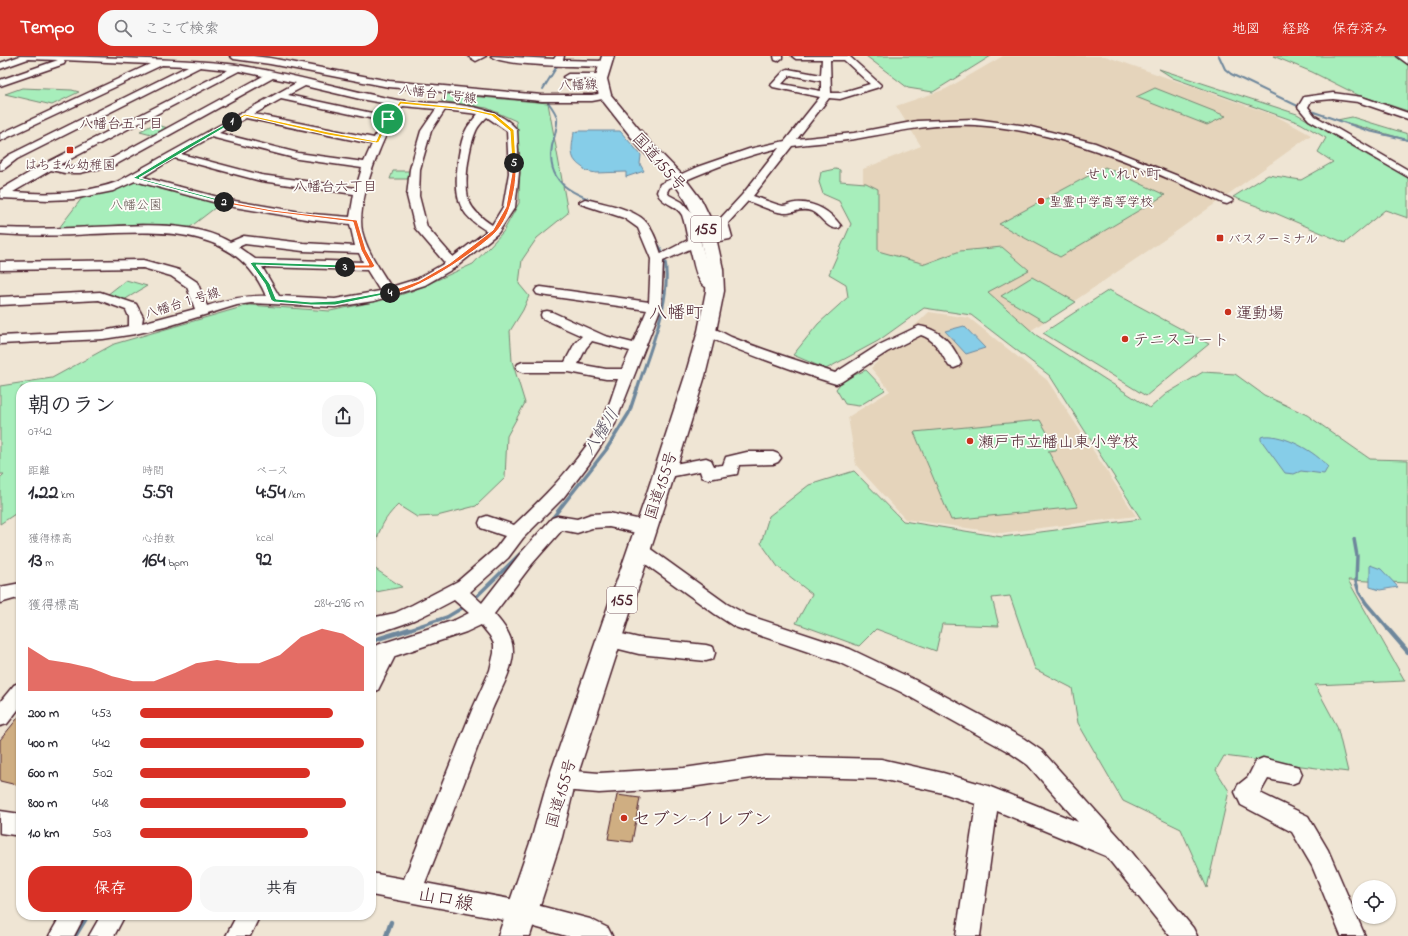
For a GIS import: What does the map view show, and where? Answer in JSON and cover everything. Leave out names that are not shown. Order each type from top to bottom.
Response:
[{"type":"highway","points":[[605,96],[602,88],[602,77],[606,60]]},
{"type":"highway","name":"国道155号","points":[[518,924],[547,837],[562,780],[695,376],[707,331],[715,285],[715,269],[701,240],[705,224],[694,201],[679,180],[644,144],[605,96]]},
{"type":"street","name":"八幡台１号線","points":[[0,340],[103,336],[134,330],[243,300],[335,303],[388,293],[421,282],[452,264],[494,231],[509,207],[514,173],[512,130],[493,115],[485,113],[360,96],[238,68],[109,58],[24,56]]},
{"type":"street","points":[[0,66],[28,56]]},
{"type":"street","name":"八幡線","points":[[234,56],[381,80],[542,98],[589,98],[605,96]]},
{"type":"street","name":"八幡線","points":[[263,56],[381,80]]},
{"type":"street","points":[[472,56],[476,58],[482,56]]},
{"type":"street","points":[[495,56],[519,62],[558,59],[606,60]]},
{"type":"street","points":[[796,56],[846,58],[876,85],[840,96],[826,95],[776,85],[788,72],[827,80]]},
{"type":"street","points":[[662,257],[701,240],[726,238],[722,223],[746,196],[826,95],[826,56]]},
{"type":"street","points":[[1402,56],[1408,61]]},
{"type":"street","points":[[0,83],[69,58]]},
{"type":"street","points":[[0,138],[163,62]]},
{"type":"street","points":[[0,167],[13,157],[201,64]]},
{"type":"street","points":[[1,195],[22,181],[74,152],[238,68]]},
{"type":"street","points":[[48,166],[66,171],[88,169],[111,163],[272,75]]},
{"type":"street","points":[[568,77],[602,77]]},
{"type":"street","points":[[360,96],[381,80]]},
{"type":"street","points":[[1,195],[57,198],[105,190],[135,178],[210,134],[303,83]]},
{"type":"street","points":[[279,96],[388,119]]},
{"type":"street","points":[[1408,116],[1376,104],[1344,96],[1317,96],[1307,99],[1303,107],[1312,118],[1408,174]]},
{"type":"street","points":[[388,293],[363,250],[355,221],[361,192],[377,142],[388,119],[400,102]]},
{"type":"street","points":[[442,107],[426,131],[415,169],[413,196],[421,228],[452,264]]},
{"type":"street","points":[[485,113],[473,125],[467,137],[460,192],[466,205],[474,216],[494,231]]},
{"type":"street","points":[[245,115],[322,132],[377,142]]},
{"type":"street","points":[[701,240],[687,214],[678,204],[664,197],[662,192],[664,186],[701,169],[753,151],[788,143],[854,136],[917,124],[975,122],[1027,129],[1091,145],[1227,201]]},
{"type":"street","points":[[210,134],[298,156],[369,166]]},
{"type":"street","points":[[173,155],[261,178],[361,192]]},
{"type":"street","points":[[0,174],[22,181]]},
{"type":"street","points":[[135,178],[228,203],[299,215],[355,221]]},
{"type":"street","points":[[746,196],[785,210],[796,206],[810,207],[829,220]]},
{"type":"street","points":[[376,625],[397,620],[418,611],[469,602],[526,559],[557,494],[584,460],[610,420],[637,348],[655,307],[662,257],[639,222],[621,214],[585,202]]},
{"type":"street","points":[[0,231],[164,230],[201,236],[230,246],[253,263],[267,284],[274,300]]},
{"type":"street","points":[[230,246],[244,240],[303,247],[363,250]]},
{"type":"street","points":[[253,263],[372,266]]},
{"type":"street","points":[[0,266],[144,264],[175,273],[193,285],[202,311]]},
{"type":"street","points":[[541,291],[655,307]]},
{"type":"street","points":[[0,301],[100,296],[131,307],[136,317],[134,330]]},
{"type":"street","points":[[547,315],[590,336],[637,348]]},
{"type":"street","points":[[707,331],[726,340],[836,379],[882,349],[919,330],[924,330],[932,334],[951,354],[954,363]]},
{"type":"street","points":[[569,367],[580,346],[590,336]]},
{"type":"street","points":[[524,367],[569,367],[606,374],[627,374]]},
{"type":"street","points":[[664,472],[706,464],[708,473],[731,470],[731,461],[747,458],[773,458]]},
{"type":"street","points":[[410,891],[441,818],[487,698],[502,665],[504,643],[500,635],[469,602],[464,586],[502,553],[517,533],[543,524],[558,523],[577,526],[591,521],[609,520],[642,539],[721,609],[742,621],[843,655],[908,686],[1016,744],[1035,758],[1113,847],[1185,936]]},
{"type":"street","points":[[486,523],[517,533]]},
{"type":"street","points":[[0,595],[16,591]]},
{"type":"street","points":[[376,654],[460,626],[469,602]]},
{"type":"street","points":[[609,639],[639,646],[706,653]]},
{"type":"street","points":[[376,675],[389,650]]},
{"type":"street","points":[[0,717],[16,697]]},
{"type":"street","points":[[562,780],[599,783],[684,778],[766,766],[881,769],[943,783],[988,796],[1113,847]]},
{"type":"street","points":[[1292,774],[1263,768],[1255,784],[1245,792],[1248,798],[1300,824],[1320,858],[1353,936]]},
{"type":"street","points":[[968,936],[988,796]]},
{"type":"street","points":[[0,822],[16,824]]},
{"type":"street","name":"山口線","points":[[376,885],[410,891],[518,924],[590,931],[600,936]]},
{"type":"street","points":[[61,936],[71,920]]},
{"type":"street","points":[[101,936],[111,920]]},
{"type":"street","points":[[238,936],[246,920]]},
{"type":"shaded area","name":"聖霊中学高等学校","points":[[1003,56],[1105,56],[1276,116],[1311,135],[1174,233],[1023,336],[984,309],[863,289],[863,169],[921,146],[896,106],[946,89]]},
{"type":"shaded area","name":"瀬戸市立幡山東小学校","points":[[929,312],[969,318],[1047,380],[1136,516],[1001,533],[905,519],[856,465],[848,417],[890,391],[871,368]]},
{"type":"green space","points":[[866,56],[991,56],[933,92],[908,88]]},
{"type":"green space","points":[[1273,56],[1408,56],[1408,111],[1358,95],[1312,72]]},
{"type":"green space","points":[[1159,69],[1297,114],[1374,159],[1408,171],[1408,218],[1385,210],[1345,243],[1233,197],[1268,175],[1301,180],[1333,162],[1318,152],[1326,138],[1300,123],[1173,78]]},
{"type":"green space","points":[[22,88],[72,90],[79,92],[52,105],[5,94]]},
{"type":"green space","points":[[1155,88],[1226,116],[1207,125],[1136,97]]},
{"type":"green space","points":[[447,94],[548,103],[568,213],[537,238],[522,260],[519,284],[529,296],[523,310],[510,331],[512,361],[525,403],[507,436],[505,478],[476,506],[437,516],[417,517],[398,505],[382,525],[376,544],[376,382],[26,382],[52,378],[114,344],[249,305],[330,311],[388,299],[412,291],[473,264],[503,232],[519,203],[520,160],[516,121],[487,108],[441,101]]},
{"type":"green space","points":[[1352,117],[1408,134],[1408,140],[1337,120]]},
{"type":"green space","points":[[154,124],[168,128],[155,135],[140,131]]},
{"type":"green space","points":[[1105,167],[1165,195],[1060,257],[999,224]]},
{"type":"green space","points":[[835,169],[840,170],[840,181],[866,183],[878,189],[878,251],[925,264],[960,251],[1002,247],[1029,270],[988,292],[1036,335],[1150,408],[1166,394],[1203,372],[1235,374],[1264,395],[1307,415],[1370,459],[1408,460],[1408,583],[1348,580],[1405,681],[1315,685],[1337,726],[1348,772],[1224,756],[1216,770],[1229,791],[1207,888],[1181,829],[1123,801],[1078,723],[1072,688],[1035,669],[1010,596],[992,598],[999,626],[942,624],[936,651],[876,629],[859,646],[796,623],[812,594],[778,567],[761,543],[769,516],[809,485],[854,471],[903,521],[1002,537],[1141,519],[1050,376],[971,315],[924,308],[878,341],[826,369],[793,355],[818,324],[848,297],[846,284],[829,274],[851,224],[839,201],[823,194],[819,182],[821,172]]},
{"type":"green space","points":[[393,171],[410,171],[408,179],[390,179]]},
{"type":"green space","name":"八幡公園","points":[[136,182],[220,204],[189,228],[142,224],[59,228],[82,198]]},
{"type":"green space","points":[[1032,277],[1076,302],[1045,322],[1001,296]]},
{"type":"green space","points":[[126,280],[147,286],[124,300],[107,295]]},
{"type":"green space","name":"テニスコート","points":[[1109,290],[1209,344],[1146,396],[1043,333]]},
{"type":"green space","points":[[866,370],[885,390],[859,406],[845,404],[836,389],[843,380]]},
{"type":"green space","points":[[16,384],[16,513],[0,524],[0,478],[4,474],[0,474],[0,386]]},
{"type":"green space","points":[[1040,420],[1057,450],[1048,451],[1078,507],[951,520],[914,432]]},
{"type":"green space","points":[[376,569],[402,587],[376,592]]},
{"type":"water","points":[[620,131],[641,155],[640,164],[644,171],[626,177],[626,172],[596,173],[586,171],[577,163],[573,156],[572,148],[574,132]]},
{"type":"water","points":[[964,326],[985,348],[966,354],[945,331]]},
{"type":"water","points":[[1261,437],[1281,438],[1299,445],[1323,461],[1328,467],[1324,474],[1301,471],[1294,474],[1285,473],[1261,440]]},
{"type":"water","points":[[1370,565],[1381,569],[1398,587],[1380,590],[1370,587]]},
{"type":"building","points":[[16,720],[16,785],[0,781],[0,740]]},
{"type":"building","name":"セブン-イレブン","points":[[617,795],[640,798],[632,842],[608,839]]},
{"type":"waterway","points":[[1219,56],[1225,69],[1231,74],[1302,108]]},
{"type":"waterway","name":"八幡川","points":[[543,89],[559,63]]},
{"type":"waterway","name":"八幡川","points":[[548,102],[557,118],[551,158],[553,169],[562,184],[570,190],[598,202]]},
{"type":"waterway","points":[[1308,110],[1369,131],[1408,140]]},
{"type":"waterway","name":"八幡川","points":[[598,202],[604,204]]},
{"type":"waterway","name":"八幡川","points":[[637,390],[659,324],[666,289],[664,256],[655,240]]},
{"type":"waterway","name":"八幡川","points":[[550,521],[606,450],[629,413],[637,389]]},
{"type":"waterway","points":[[1354,539],[1357,556],[1356,582],[1359,592],[1366,603],[1389,630]]},
{"type":"waterway","name":"八幡川","points":[[473,600],[527,547]]},
{"type":"waterway","name":"八幡川","points":[[407,630],[447,617],[467,605]]},
{"type":"waterway","name":"八幡川","points":[[376,639],[410,629]]},
{"type":"waterway","points":[[1388,629],[1408,652]]},
{"type":"waterway","name":"八幡川","points":[[75,936],[85,920]]},
{"type":"waterway","points":[[386,936],[391,922]]},
{"type":"place","name":"はちまん幼稚園","points":[[70,150]]},
{"type":"place","name":"聖霊中学高等学校","points":[[1041,201]]},
{"type":"place","name":"バスターミナル","points":[[1220,238]]},
{"type":"place","name":"運動場","points":[[1228,312]]},
{"type":"place","name":"テニスコート","points":[[1125,339]]},
{"type":"place","name":"瀬戸市立幡山東小学校","points":[[970,441]]},
{"type":"place","name":"セブン-イレブン","points":[[624,818]]},
{"type":"district","name":"八幡台五丁目","points":[[121,123]]},
{"type":"district","name":"せいれい町","points":[[1123,174]]},
{"type":"district","name":"八幡台六丁目","points":[[335,186]]},
{"type":"district","name":"八幡町","points":[[676,312]]},
{"type":"route","points":[[400,102],[467,109],[493,115],[512,130],[514,173],[509,207],[494,231],[452,264],[421,282],[374,297],[335,303],[274,300],[267,284],[253,263],[361,267],[372,266],[363,250],[355,221],[312,217],[228,203],[182,192],[135,178],[187,146],[245,115],[377,142],[388,119],[400,102]]}]
